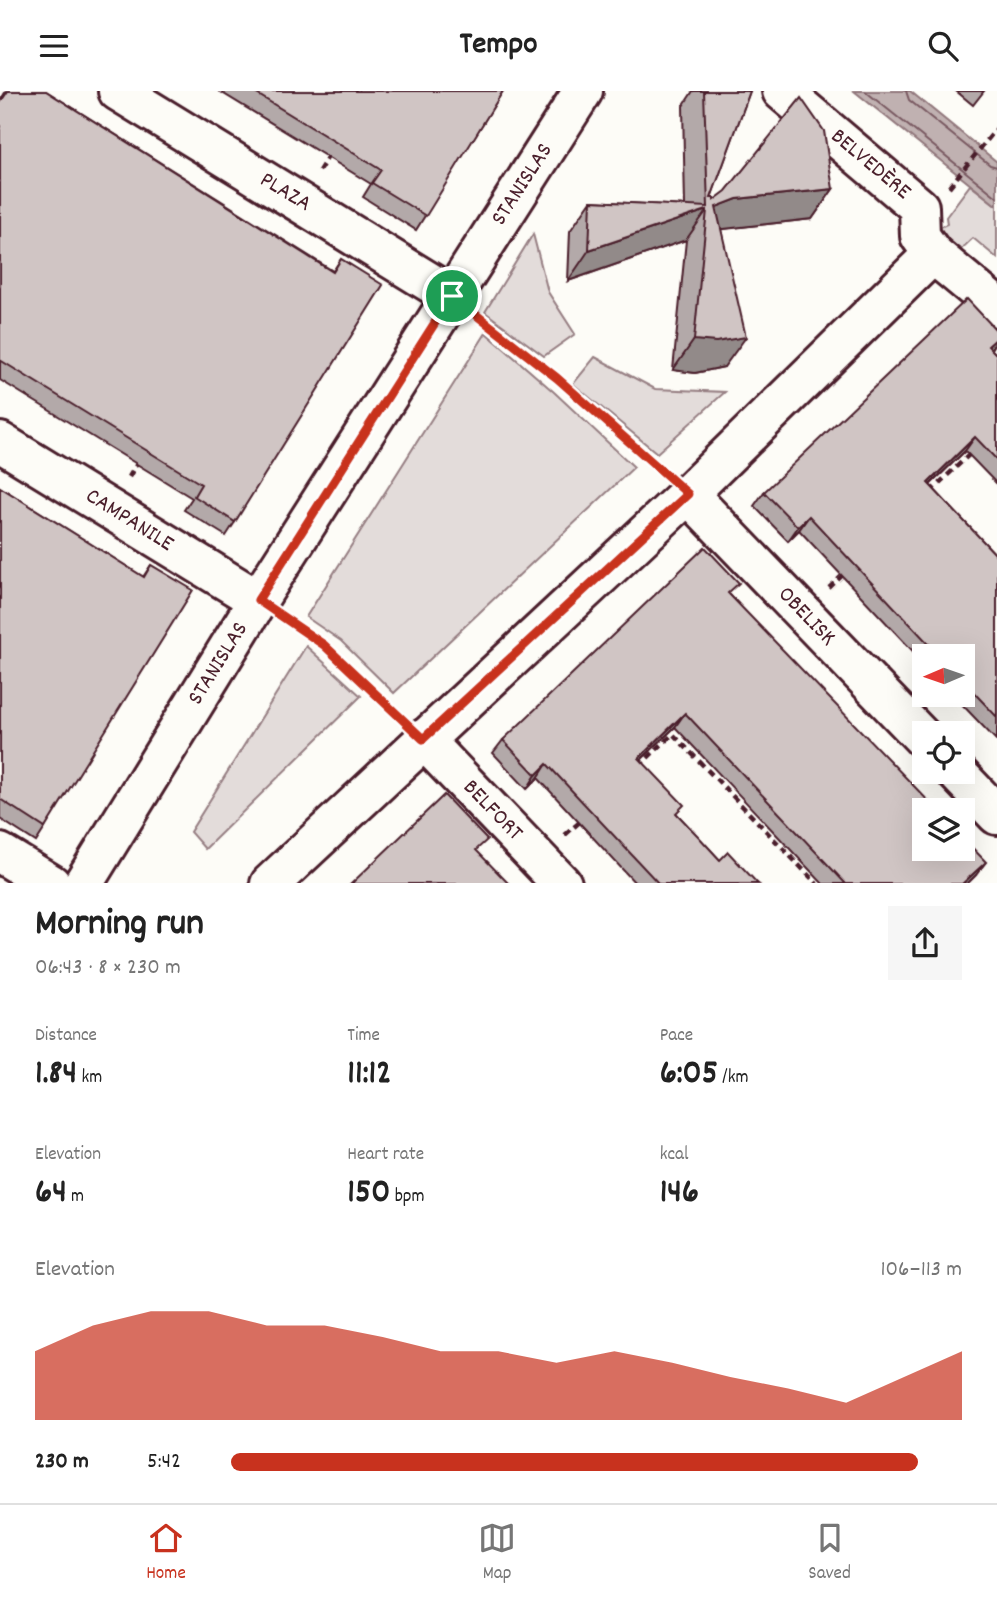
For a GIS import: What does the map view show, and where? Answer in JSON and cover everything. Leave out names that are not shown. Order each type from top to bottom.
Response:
[{"type":"street","name":"PLAZA","points":[[118,91],[452,296]]},
{"type":"street","name":"STANISLAS","points":[[84,883],[258,600],[583,91]]},
{"type":"street","name":"BELVEDÈRE","points":[[782,91],[919,207],[920,236],[933,254],[997,307]]},
{"type":"street","points":[[271,883],[688,494],[933,254]]},
{"type":"street","name":"CAMPANILE","points":[[0,442],[258,600]]},
{"type":"street","name":"OBELISK","points":[[688,494],[912,727]]},
{"type":"street","name":"BELFORT","points":[[423,739],[550,872]]},
{"type":"street","points":[[967,784],[997,815]]},
{"type":"street","points":[[0,853],[49,883]]},
{"type":"path","points":[[948,188],[997,128]]},
{"type":"path","points":[[300,202],[334,147]]},
{"type":"path","points":[[452,296],[557,378],[688,494]]},
{"type":"path","points":[[924,498],[979,445]]},
{"type":"path","points":[[258,600],[324,645],[423,739]]},
{"type":"path","points":[[635,770],[673,734],[816,883]]},
{"type":"path","points":[[550,872],[587,815]]},
{"type":"shaded area","points":[[970,185],[997,206],[997,258],[973,238],[954,256],[936,229],[947,224],[946,217]]},
{"type":"shaded area","points":[[533,234],[548,292],[575,334],[544,356],[485,312]]},
{"type":"shaded area","points":[[486,333],[634,467],[394,693],[341,641],[306,617]]},
{"type":"shaded area","points":[[595,357],[655,389],[725,392],[657,453],[573,384]]},
{"type":"shaded area","points":[[306,646],[361,696],[205,849],[190,832]]},
{"type":"water","points":[[854,91],[910,91],[997,162],[997,206]]},
{"type":"building","points":[[8,91],[46,91],[333,272],[341,259],[383,285],[235,522],[194,496],[201,484],[0,360],[0,103]]},
{"type":"building","points":[[252,91],[503,91],[426,216],[372,183],[381,170]]},
{"type":"building","points":[[704,91],[750,91],[711,198],[714,200],[726,191],[801,98],[824,131],[833,189],[737,199],[716,207],[746,337],[716,342],[694,340],[707,210],[589,250],[591,201],[708,207]]},
{"type":"building","points":[[967,299],[997,331],[997,338],[988,346],[997,355],[997,460],[975,437],[928,483],[997,556],[997,717],[975,694],[975,644],[929,644],[809,516],[798,527],[764,492]]},
{"type":"building","points":[[0,487],[144,577],[151,565],[193,590],[45,828],[0,799]]},
{"type":"building","points":[[705,547],[739,583],[728,593],[925,798],[912,798],[912,861],[975,861],[975,851],[986,862],[963,883],[845,883],[685,713],[639,758],[684,805],[676,813],[720,860],[728,852],[757,883],[658,883],[547,764],[536,775],[503,740]]},
{"type":"building","points":[[444,795],[487,840],[476,850],[508,883],[352,883]]},
{"type":"route","points":[[452,296],[557,378],[688,494],[423,739],[324,645],[258,600],[452,296]]}]
